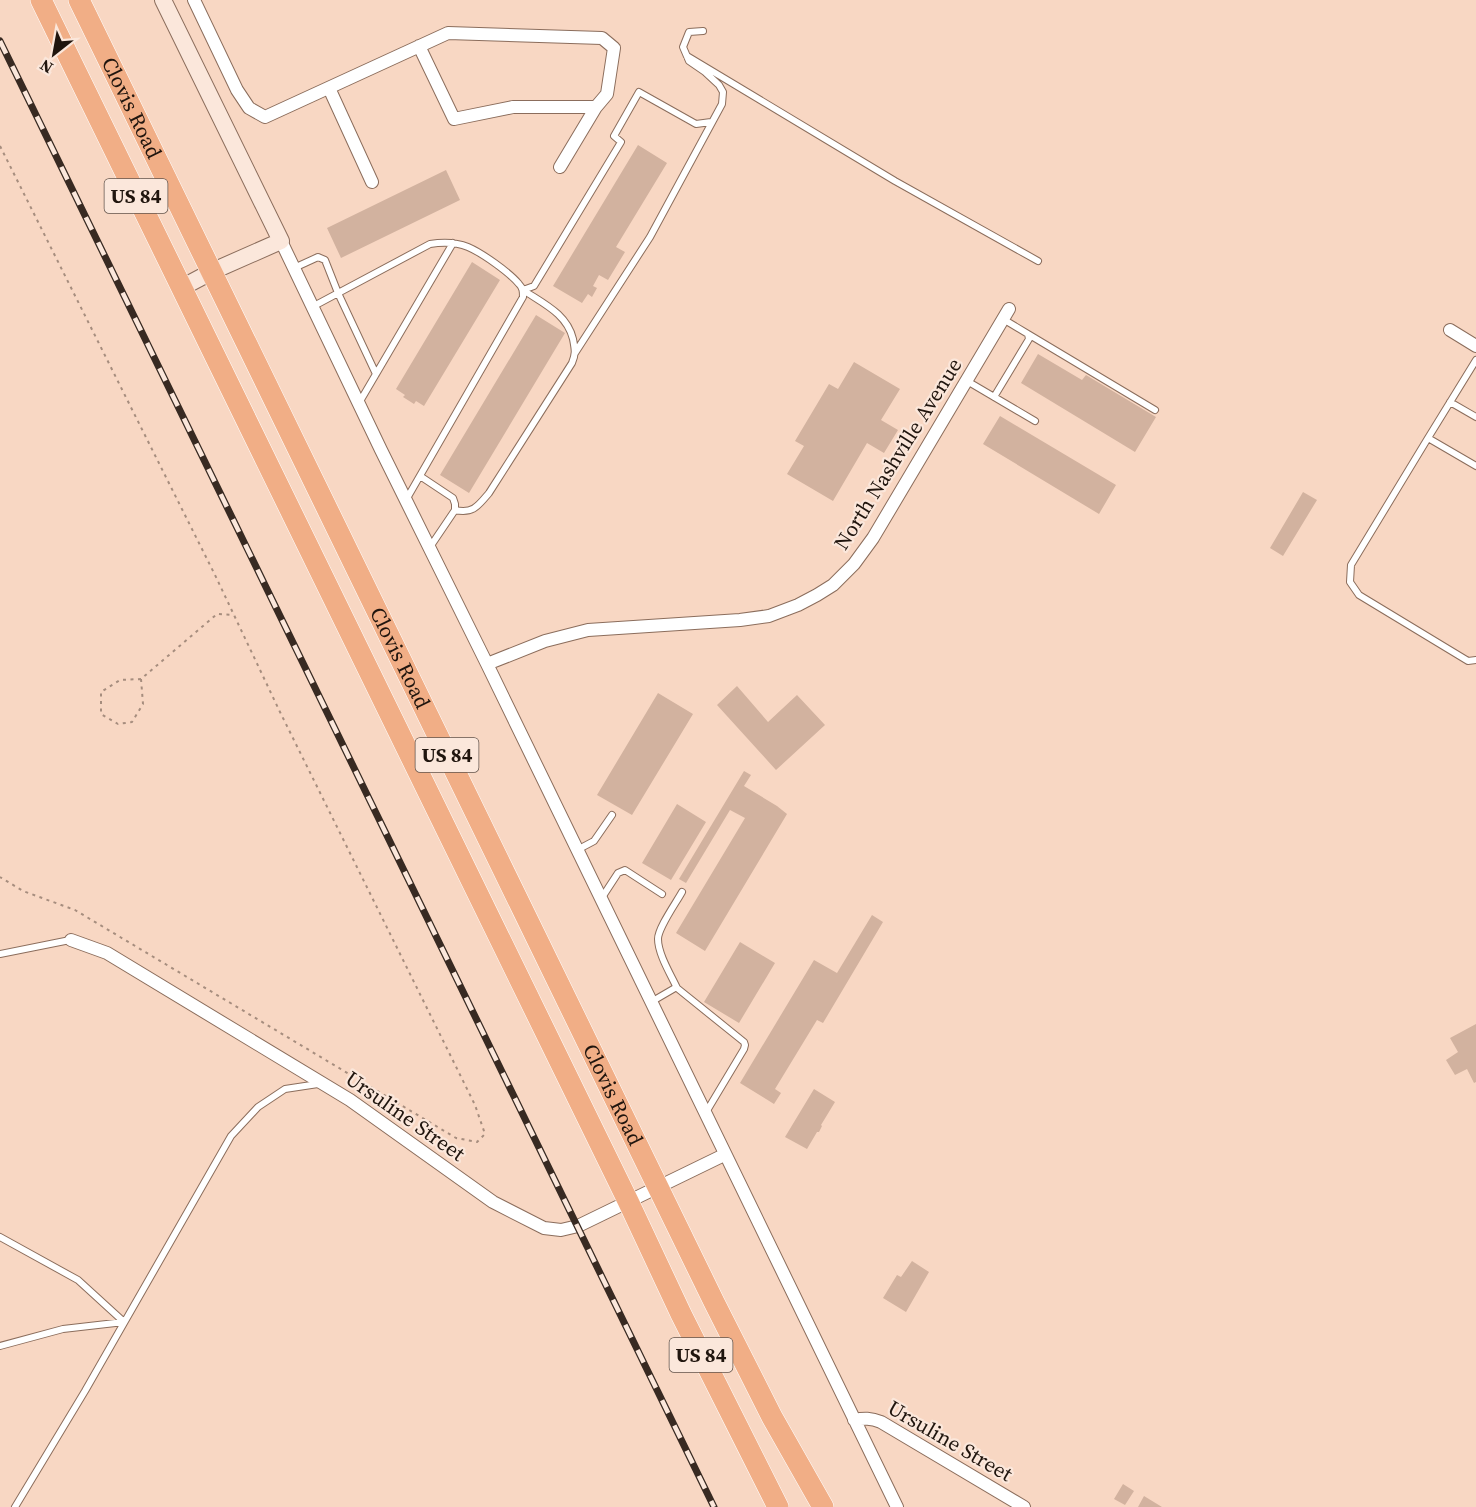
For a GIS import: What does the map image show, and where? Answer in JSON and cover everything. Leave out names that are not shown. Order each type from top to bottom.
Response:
[{"type":"highway","name":"Clovis Road","points":[[40,0],[686,1325],[778,1507]]},
{"type":"highway","name":"Clovis Road","points":[[79,0],[714,1302],[766,1406],[823,1507]]},
{"type":"street","points":[[163,0],[897,1507]]},
{"type":"street","points":[[194,0],[237,90],[249,108],[265,117],[448,33],[602,38],[614,48],[607,94],[596,107],[560,167]]},
{"type":"street","points":[[418,46],[454,119],[513,106],[596,107]]},
{"type":"street","points":[[328,88],[372,182]]},
{"type":"street","points":[[181,288],[281,241]]},
{"type":"street","name":"North Nashville Avenue","points":[[487,664],[545,641],[588,630],[769,616],[817,596],[833,585],[854,564],[873,538],[1006,314]]},
{"type":"street","points":[[1450,330],[1476,346]]},
{"type":"street","name":"Ursuline Street","points":[[71,940],[106,953],[350,1100],[492,1202],[544,1228],[561,1230],[578,1226],[724,1155]]},
{"type":"street","name":"Ursuline Street","points":[[854,1420],[865,1418],[881,1422],[1024,1507]]},
{"type":"lane","points":[[455,510],[464,512],[471,510],[489,493],[650,237],[722,104],[723,92],[719,85],[689,61],[683,47],[689,32],[703,31]]},
{"type":"lane","points":[[687,56],[895,181],[1038,261]]},
{"type":"lane","points":[[523,290],[534,286],[618,147],[621,141],[614,136],[639,92],[696,124],[711,122]]},
{"type":"lane","points":[[358,404],[453,243]]},
{"type":"lane","points":[[312,307],[430,244],[453,243],[469,247],[499,266],[520,284],[523,290],[523,297],[406,500]]},
{"type":"lane","points":[[294,268],[318,257],[325,260],[376,374]]},
{"type":"lane","points":[[523,290],[565,320],[570,330],[575,353]]},
{"type":"lane","points":[[1006,314],[1028,334],[1155,410]]},
{"type":"lane","points":[[994,397],[1029,339],[1028,334]]},
{"type":"lane","points":[[1476,360],[1351,565],[1350,582],[1359,595],[1468,662],[1476,660]]},
{"type":"lane","points":[[967,381],[1035,421]]},
{"type":"lane","points":[[1450,402],[1476,417]]},
{"type":"lane","points":[[1428,438],[1476,466]]},
{"type":"lane","points":[[420,476],[453,498],[455,510],[429,548]]},
{"type":"lane","points":[[577,850],[594,841],[612,815]]},
{"type":"lane","points":[[601,900],[618,873],[625,870],[662,894]]},
{"type":"lane","points":[[682,892],[659,931],[657,940],[663,959],[677,988],[745,1045],[705,1114]]},
{"type":"lane","points":[[0,954],[71,940]]},
{"type":"lane","points":[[651,1002],[677,988]]},
{"type":"lane","points":[[15,1507],[86,1391],[231,1136],[258,1107],[285,1089],[322,1083]]},
{"type":"lane","points":[[0,1237],[78,1280],[124,1322]]},
{"type":"lane","points":[[0,1346],[63,1329],[124,1322]]},
{"type":"path","points":[[0,146],[475,1105],[485,1134],[477,1142],[456,1138],[75,910],[23,891],[0,877]]},
{"type":"path","points":[[141,679],[143,704],[132,722],[118,724],[100,714],[101,692],[120,680],[141,679],[217,614],[234,615]]},
{"type":"building","points":[[638,145],[667,163],[616,247],[625,252],[608,280],[599,275],[593,286],[597,288],[592,297],[588,294],[582,303],[553,286]]},
{"type":"building","points":[[446,170],[460,200],[341,258],[327,228]]},
{"type":"building","points":[[472,262],[500,280],[424,406],[416,401],[414,404],[396,389]]},
{"type":"building","points":[[536,315],[565,333],[469,493],[440,475]]},
{"type":"building","points":[[1038,354],[1082,380],[1086,375],[1156,417],[1135,452],[1021,383]]},
{"type":"building","points":[[854,362],[900,389],[881,420],[898,430],[884,453],[867,443],[833,501],[787,474],[804,446],[795,441],[829,384],[838,389]]},
{"type":"building","points":[[1000,416],[1116,485],[1099,514],[983,444]]},
{"type":"building","points":[[1303,492],[1317,500],[1283,556],[1270,548]]},
{"type":"building","points":[[737,686],[768,722],[797,695],[825,725],[776,770],[717,705]]},
{"type":"building","points":[[658,693],[693,714],[632,815],[597,795]]},
{"type":"building","points":[[744,771],[751,775],[744,786],[787,814],[705,951],[676,933],[745,818],[730,810],[686,883],[679,879]]},
{"type":"building","points":[[677,804],[706,822],[671,880],[642,863]]},
{"type":"building","points":[[872,915],[883,922],[823,1023],[817,1020],[775,1089],[781,1093],[774,1104],[740,1083],[814,960],[837,973]]},
{"type":"building","points":[[740,942],[775,963],[739,1023],[704,1002]]},
{"type":"building","points":[[1476,1024],[1476,1082],[1474,1083],[1467,1069],[1455,1075],[1446,1060],[1458,1052],[1450,1038]]},
{"type":"building","points":[[814,1089],[835,1102],[807,1149],[785,1137]]},
{"type":"building","points":[[912,1261],[929,1272],[906,1312],[883,1298],[897,1275],[901,1277]]},
{"type":"building","points":[[1123,1484],[1134,1491],[1125,1505],[1114,1499]]},
{"type":"building","points":[[1144,1496],[1162,1507],[1138,1507]]},
{"type":"railway","points":[[0,41],[714,1507]]}]
